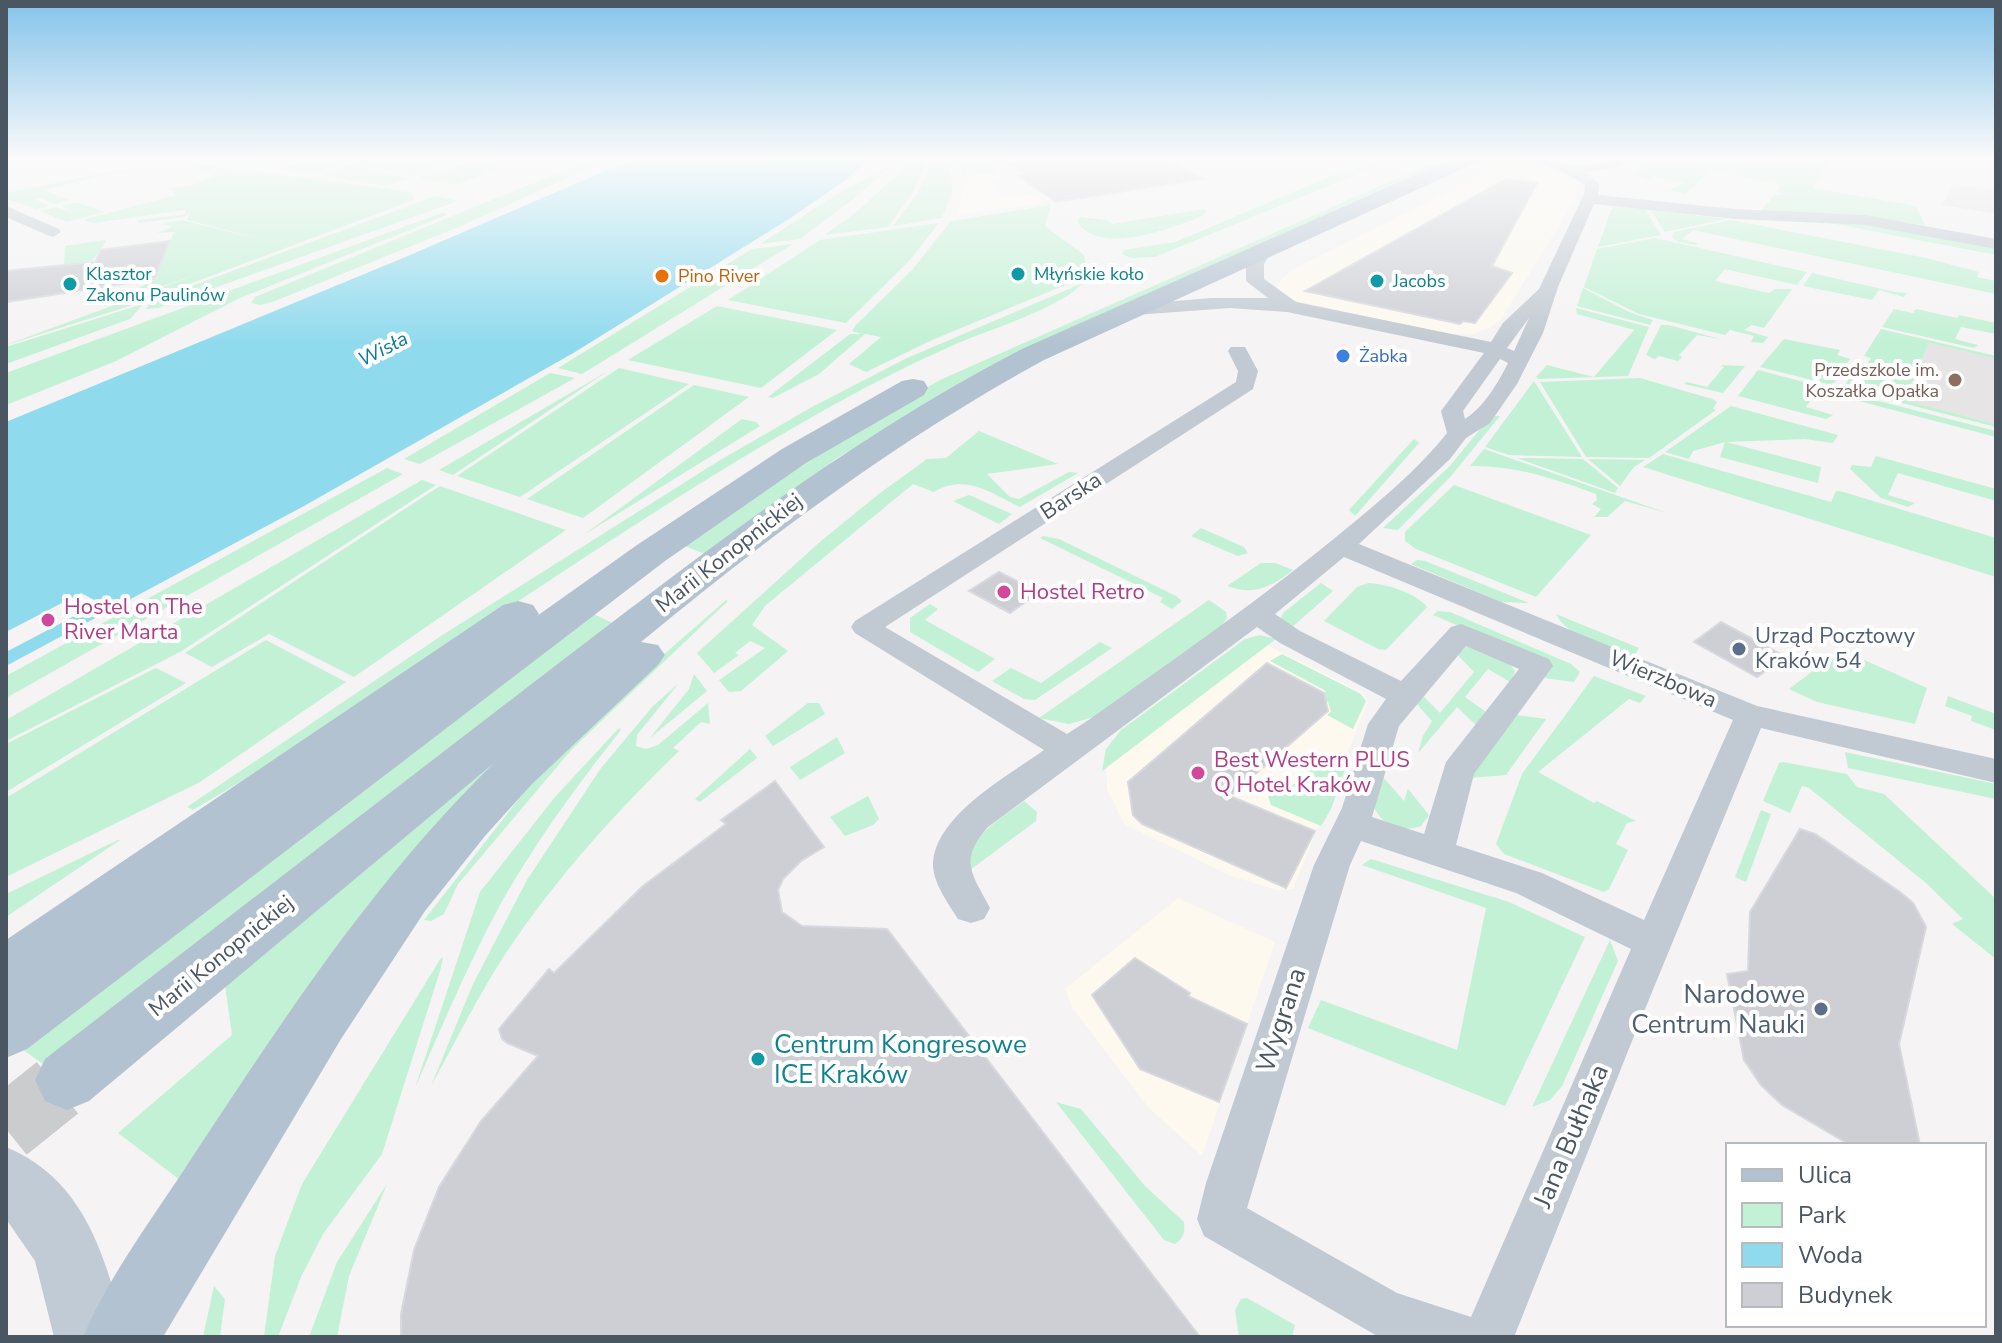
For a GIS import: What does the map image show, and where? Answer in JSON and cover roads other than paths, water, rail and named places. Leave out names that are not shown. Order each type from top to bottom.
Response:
[{"type":"main road","name":"Marii Konopnickiej","points":[[6,1030],[593,595],[794,456],[891,399],[959,364],[1291,220]]},
{"type":"main road","name":"Marii Konopnickiej","points":[[67,1080],[378,828],[795,500],[876,443],[959,393],[1034,354],[1334,220]]},
{"type":"main road","points":[[6,972],[588,565],[693,499],[794,456]]},
{"type":"main road","points":[[121,1337],[239,1144],[343,984],[384,924],[442,850],[493,793],[558,729],[758,557],[795,500]]},
{"type":"main road","points":[[6,1179],[36,1203],[55,1234],[79,1288],[90,1337]]},
{"type":"street","points":[[25,220],[53,232]]},
{"type":"street","points":[[971,908],[953,875],[951,864],[957,839],[976,818],[1343,547],[1442,454],[1458,433],[1482,418],[1510,380],[1580,220]]},
{"type":"street","points":[[1858,220],[1996,244]]},
{"type":"street","points":[[1263,252],[1255,264],[1255,281],[1291,306]]},
{"type":"street","points":[[1458,433],[1452,411],[1510,327],[1549,287]]},
{"type":"street","points":[[1135,309],[1213,302],[1291,306],[1518,360]]},
{"type":"street","name":"Barska","points":[[1067,749],[865,627],[1246,385],[1249,377],[1238,351]]},
{"type":"street","name":"Wierzbowa","points":[[1343,547],[1750,715],[1996,771]]},
{"type":"street","points":[[1256,614],[1290,637],[1405,696]]},
{"type":"street","name":"Wygrana","points":[[1437,851],[1458,771],[1538,666],[1461,633],[1384,724],[1352,824],[1335,856],[1317,910],[1229,1183],[1221,1219],[1387,1315],[1458,1337]]},
{"type":"street","name":"Jana Bułhaka","points":[[1488,1337],[1750,715]]},
{"type":"street","points":[[1352,824],[1551,892],[1653,942]]},
{"type":"water","name":"Wisła","points":[[492,220],[788,220],[575,352],[304,506],[6,666],[6,422]]},
{"type":"tunnel","points":[[6,1129],[67,1080]]},
{"type":"place","name":"Młyńskie koło","points":[[1018,274]]},
{"type":"place","name":"Pino River","points":[[662,276]]},
{"type":"place","name":"Jacobs","points":[[1377,281]]},
{"type":"place","name":"Klasztor Zakonu Paulinów","points":[[70,284]]},
{"type":"place","name":"Żabka","points":[[1343,356]]},
{"type":"place","name":"Przedszkole im. Koszałka Opałka","points":[[1955,380]]},
{"type":"place","name":"Hostel Retro","points":[[1004,592]]},
{"type":"place","name":"Hostel on The River Marta","points":[[48,620]]},
{"type":"place","name":"Urząd Pocztowy Kraków 54","points":[[1739,649]]},
{"type":"place","name":"Best Western PLUS Q Hotel Kraków","points":[[1198,773]]},
{"type":"place","name":"Narodowe Centrum Nauki","points":[[1821,1009]]},
{"type":"place","name":"Centrum Kongresowe ICE Kraków","points":[[758,1059]]}]
